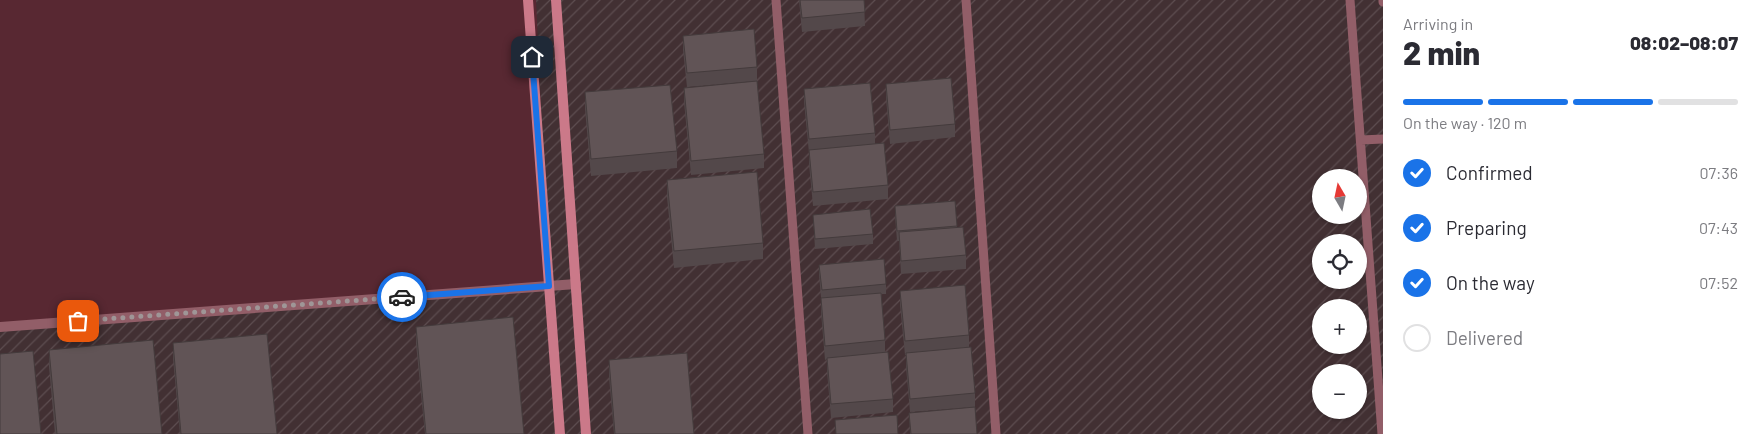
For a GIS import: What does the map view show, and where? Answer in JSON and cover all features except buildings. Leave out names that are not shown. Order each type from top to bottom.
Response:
[{"type":"street","points":[[528,0],[560,434]]},
{"type":"street","points":[[556,0],[586,434]]},
{"type":"street","points":[[0,326],[576,284]]},
{"type":"lane","points":[[776,0],[808,434]]},
{"type":"lane","points":[[966,0],[996,434]]},
{"type":"lane","points":[[1350,0],[1382,434]]},
{"type":"lane","points":[[1361,140],[1383,139]]},
{"type":"shaded area","points":[[0,0],[1383,0],[1383,434],[0,434]]},
{"type":"shaded area","points":[[0,0],[536,0],[549,286],[0,327]]},
{"type":"way so far","points":[[78,321],[402,297]]},
{"type":"route","points":[[402,297],[549,286],[532,57]]}]
